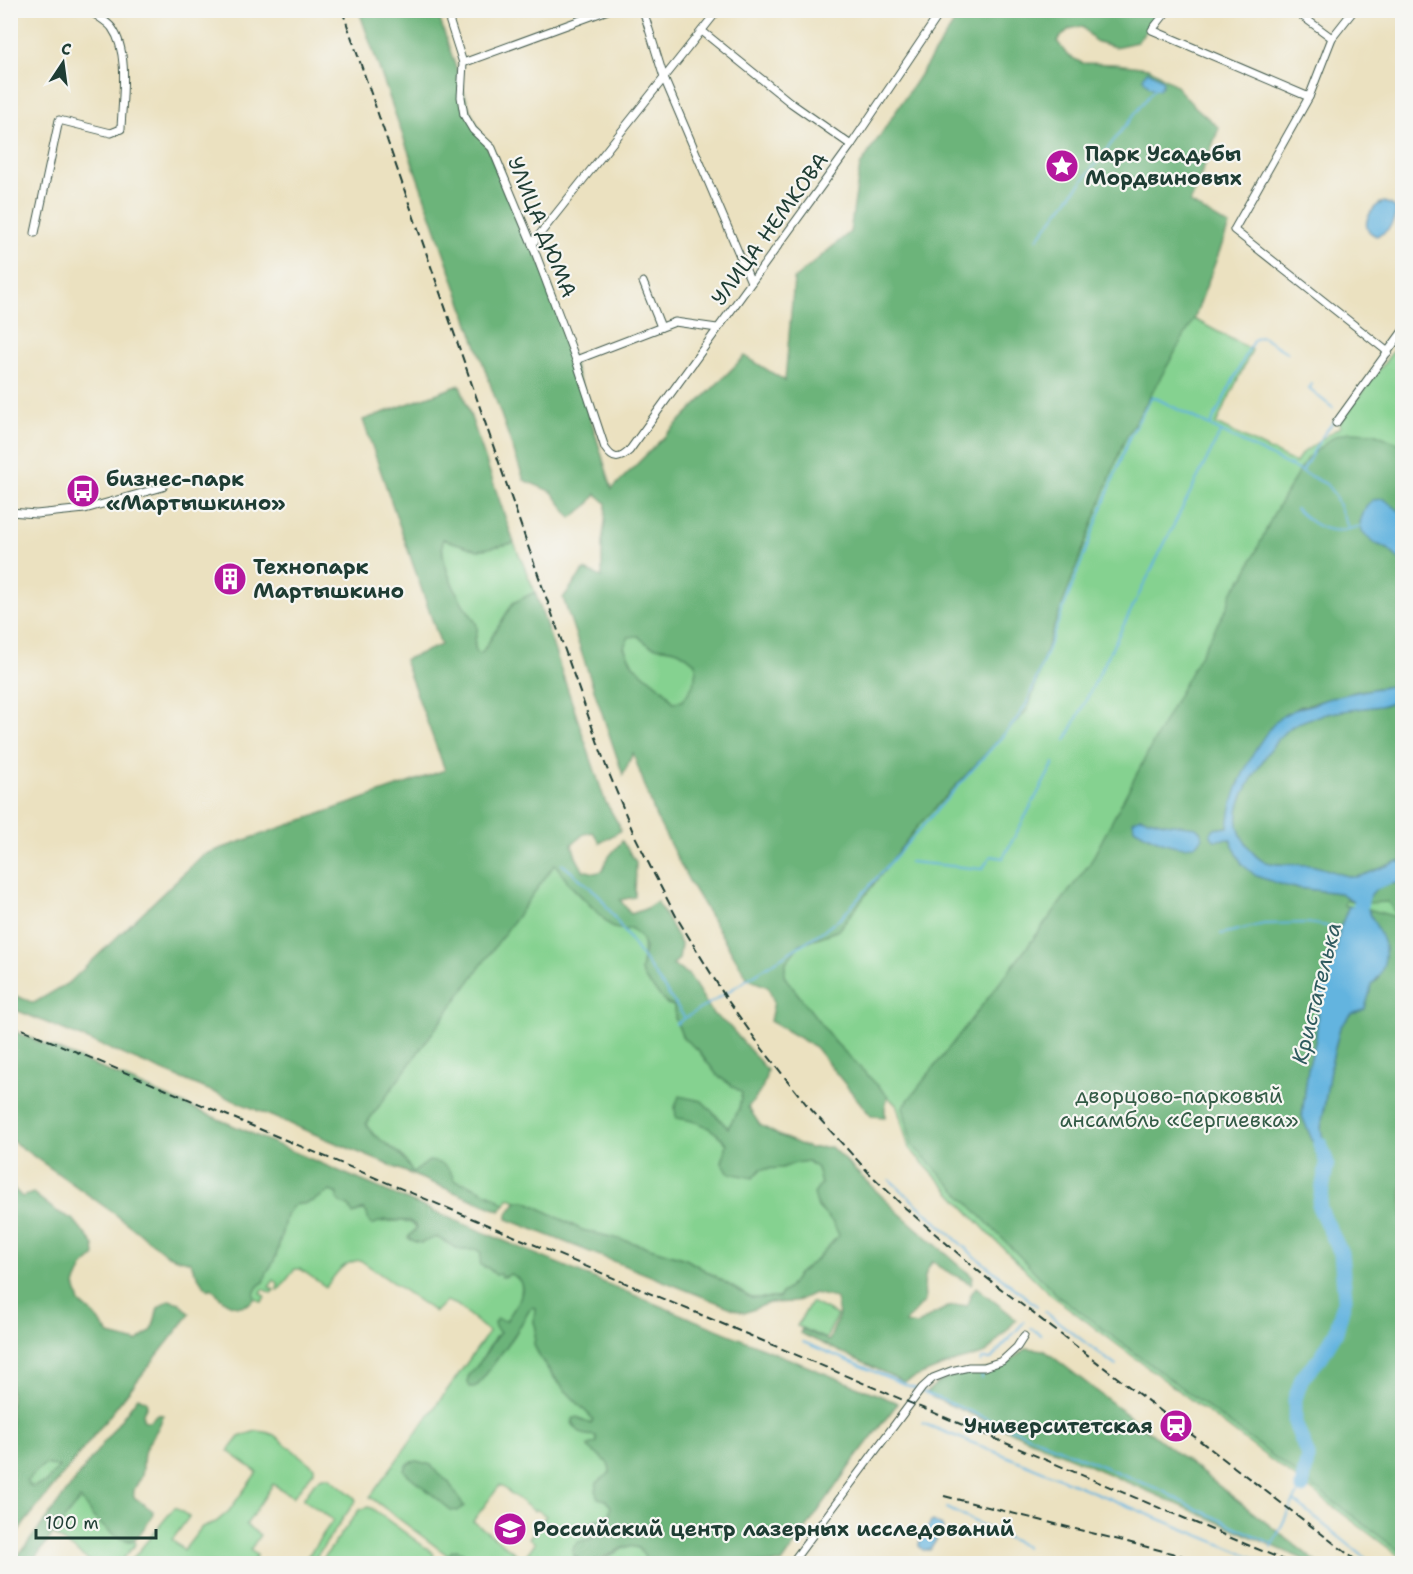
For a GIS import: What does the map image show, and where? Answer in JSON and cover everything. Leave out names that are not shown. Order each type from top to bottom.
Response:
[{"type":"street","points":[[35,233],[59,120],[111,133],[121,129],[123,69],[121,48],[111,27],[89,10]]},
{"type":"street","name":"УЛИЦА ДЮМА","points":[[446,10],[463,63],[461,97],[464,115],[473,130],[492,148],[532,244],[606,447],[610,455],[615,458]]},
{"type":"street","points":[[463,63],[608,10]]},
{"type":"street","points":[[643,10],[664,78],[751,282]]},
{"type":"street","points":[[532,244],[718,10]]},
{"type":"street","name":"УЛИЦА НЕМКОВА","points":[[615,458],[629,451],[851,145],[942,10]]},
{"type":"street","points":[[1168,10],[1152,30],[1309,97]]},
{"type":"street","points":[[1294,10],[1332,38]]},
{"type":"street","points":[[1354,10],[1332,38],[1309,97],[1234,230],[1388,352]]},
{"type":"street","points":[[702,32],[791,103],[851,145]]},
{"type":"street","points":[[643,282],[661,327]]},
{"type":"street","points":[[576,360],[675,322],[717,328]]},
{"type":"street","points":[[1336,423],[1402,332]]},
{"type":"street","points":[[10,512],[36,514],[85,509],[163,487]]},
{"type":"street","points":[[790,1563],[922,1388],[933,1378],[951,1371],[969,1367],[984,1367],[1002,1361],[1017,1347],[1024,1336]]},
{"type":"green space","points":[[969,10],[1163,11],[1137,42],[1115,47],[1095,41],[1082,26],[1069,29],[1057,41],[1067,55],[1082,63],[1149,68],[1174,84],[1219,128],[1190,203],[1229,226],[1194,319],[1123,443],[1051,634],[1028,709],[916,828],[839,930],[800,944],[786,962],[784,976],[834,1041],[888,1096],[885,1117],[871,1116],[815,1047],[770,1021],[774,1002],[768,987],[748,979],[690,883],[656,817],[633,753],[623,775],[563,598],[584,570],[602,577],[602,543],[606,503],[596,494],[588,505],[571,518],[552,492],[524,480],[359,11],[437,11],[470,110],[549,281],[612,489],[745,356],[785,381],[794,279],[850,232],[860,166],[958,17]],"holes":[[[638,636],[652,646],[678,651],[696,664],[693,684],[682,701],[673,702],[666,692],[633,665],[624,647],[629,637]]]},
{"type":"green space","name":"дворцово-парковый ансамбль «Сергиевка»","points":[[1194,319],[1252,350],[1216,424],[1296,463],[1301,454],[1341,426],[1339,424],[1402,339],[1402,1558],[1050,1294],[990,1235],[909,1148],[897,1106],[834,1041],[784,976],[786,962],[800,944],[839,930],[916,828],[1028,709],[1051,634],[1123,443]]},
{"type":"green space","points":[[460,385],[514,543],[478,550],[443,539],[445,565],[456,591],[477,626],[474,645],[477,653],[481,654],[484,650],[513,603],[535,592],[605,801],[619,825],[620,831],[600,843],[593,832],[584,834],[572,844],[583,870],[595,873],[603,871],[606,860],[622,841],[636,862],[635,897],[620,900],[631,914],[657,901],[681,944],[679,959],[672,965],[689,975],[713,1014],[730,1027],[767,1070],[761,1090],[748,1107],[760,1125],[809,1148],[831,1147],[898,1212],[973,1277],[971,1284],[939,1267],[933,1261],[925,1275],[925,1301],[905,1323],[917,1325],[948,1307],[967,1305],[976,1287],[1016,1320],[986,1353],[948,1364],[904,1382],[800,1333],[802,1329],[829,1341],[839,1315],[836,1298],[814,1293],[795,1302],[769,1303],[744,1313],[507,1219],[507,1215],[517,1201],[526,1201],[582,1230],[686,1259],[751,1298],[779,1298],[798,1274],[817,1259],[839,1235],[833,1223],[818,1207],[814,1194],[821,1184],[817,1168],[808,1161],[782,1168],[761,1169],[753,1178],[729,1173],[722,1162],[727,1144],[710,1129],[692,1121],[676,1118],[675,1107],[679,1096],[702,1101],[728,1128],[739,1109],[742,1093],[717,1075],[698,1050],[683,1038],[675,1018],[674,1006],[667,1004],[645,979],[641,971],[645,948],[640,936],[631,928],[625,930],[613,928],[570,885],[555,864],[366,1124],[373,1134],[402,1156],[413,1173],[429,1161],[442,1164],[448,1168],[454,1180],[493,1196],[505,1204],[500,1211],[11,1008],[11,994],[34,1003],[70,982],[203,855],[445,770],[404,660],[441,645],[363,420]]},
{"type":"green space","name":"дворцово-парковый ансамбль «Сергиевка»","points":[[1349,432],[1374,433],[1402,447],[1402,513],[1401,511],[1363,516],[1360,522],[1372,542],[1388,549],[1402,562],[1402,683],[1358,691],[1299,707],[1271,727],[1239,782],[1228,827],[1214,829],[1230,839],[1242,864],[1289,887],[1340,893],[1353,901],[1345,900],[1344,906],[1349,906],[1340,928],[1334,961],[1319,986],[1316,1039],[1308,1069],[1302,1116],[1313,1142],[1326,1162],[1321,1128],[1330,1069],[1340,1027],[1352,1014],[1365,1009],[1371,984],[1378,980],[1385,947],[1368,909],[1399,918],[1388,902],[1367,903],[1376,889],[1402,883],[1402,1553],[1056,1294],[912,1145],[903,1107],[1090,863],[1228,605],[1231,593],[1244,577],[1274,513],[1307,458],[1335,436]],"holes":[[[1140,817],[1164,823],[1200,843]]]},
{"type":"green space","points":[[443,539],[478,550],[514,543],[535,592],[513,603],[481,654],[475,649],[476,623],[460,599],[448,574],[443,556]]},
{"type":"green space","points":[[629,636],[638,636],[652,646],[678,651],[696,664],[693,684],[682,701],[673,702],[666,692],[633,665],[624,647]]},
{"type":"green space","points":[[1402,702],[1402,862],[1353,877],[1309,865],[1268,863],[1256,856],[1241,834],[1238,824],[1240,802],[1271,748],[1283,734],[1300,722],[1322,715]]},
{"type":"green space","points":[[555,863],[570,885],[613,928],[628,928],[639,934],[643,945],[641,971],[674,1006],[675,1018],[683,1038],[698,1050],[717,1075],[742,1093],[739,1108],[728,1128],[714,1113],[694,1120],[716,1132],[727,1144],[722,1162],[761,1169],[782,1168],[808,1161],[817,1168],[821,1184],[815,1194],[818,1207],[834,1223],[839,1235],[817,1259],[798,1274],[779,1298],[751,1298],[686,1259],[582,1230],[526,1201],[510,1198],[505,1204],[468,1184],[453,1180],[429,1161],[413,1173],[402,1156],[373,1134],[366,1124]]},
{"type":"green space","points":[[11,1030],[459,1222],[898,1403],[854,1460],[782,1563],[645,1563],[646,1558],[639,1548],[630,1546],[596,1560],[582,1561],[576,1558],[572,1551],[578,1542],[593,1538],[594,1534],[590,1529],[596,1519],[609,1517],[611,1507],[606,1500],[598,1498],[595,1490],[597,1483],[610,1473],[608,1464],[588,1447],[597,1442],[596,1436],[579,1432],[573,1419],[577,1417],[591,1424],[593,1419],[563,1388],[541,1359],[534,1345],[535,1308],[530,1309],[514,1336],[478,1385],[470,1387],[468,1382],[471,1373],[500,1333],[494,1323],[497,1319],[506,1321],[521,1296],[521,1283],[517,1278],[510,1274],[502,1277],[500,1274],[496,1275],[480,1265],[481,1253],[476,1249],[459,1249],[436,1237],[421,1243],[408,1238],[417,1228],[409,1221],[384,1220],[372,1225],[364,1209],[353,1214],[349,1206],[340,1203],[337,1199],[338,1194],[330,1191],[313,1201],[293,1206],[286,1215],[273,1263],[264,1282],[256,1290],[255,1298],[246,1305],[231,1305],[203,1284],[190,1262],[166,1254],[115,1214],[11,1140]]},
{"type":"green space","points":[[10,1177],[14,1189],[22,1197],[33,1193],[56,1211],[74,1220],[94,1245],[95,1256],[83,1267],[75,1285],[80,1303],[95,1316],[110,1335],[137,1342],[152,1330],[158,1308],[169,1300],[180,1303],[190,1314],[11,1540]],"holes":[[[45,1464],[59,1467],[46,1482],[31,1487],[27,1481]]]},
{"type":"green space","points":[[330,1191],[338,1194],[356,1213],[364,1209],[368,1220],[409,1222],[417,1228],[409,1236],[421,1243],[436,1237],[460,1250],[476,1249],[481,1253],[484,1267],[496,1275],[500,1274],[505,1277],[510,1274],[518,1278],[521,1285],[519,1300],[509,1317],[498,1329],[500,1333],[468,1377],[478,1385],[514,1336],[530,1309],[535,1308],[534,1345],[553,1377],[593,1419],[591,1424],[580,1418],[574,1418],[572,1423],[580,1431],[596,1435],[597,1442],[588,1447],[605,1460],[610,1473],[597,1483],[611,1507],[609,1517],[596,1519],[592,1523],[590,1529],[594,1537],[586,1540],[574,1557],[579,1563],[458,1563],[370,1497],[489,1332],[457,1305],[446,1301],[435,1312],[360,1260],[344,1266],[326,1287],[300,1269],[295,1269],[278,1291],[278,1283],[274,1280],[269,1287],[274,1290],[271,1293],[263,1289],[261,1293],[265,1296],[262,1302],[255,1298],[255,1290],[264,1282],[277,1253],[286,1215],[293,1205],[313,1201]],"holes":[[[500,1485],[534,1511],[536,1509],[546,1516],[529,1538],[535,1543],[523,1559],[473,1521]]]},
{"type":"green space","points":[[811,1302],[837,1315],[826,1339],[797,1326]]},
{"type":"green space","points":[[1026,1348],[1044,1350],[1318,1563],[1312,1563],[932,1397],[927,1392],[937,1383],[952,1376],[1004,1366]]},
{"type":"green space","points":[[138,1397],[146,1401],[147,1405],[143,1413],[143,1420],[150,1421],[157,1414],[163,1415],[160,1425],[145,1450],[142,1474],[134,1491],[134,1497],[153,1511],[152,1517],[137,1538],[127,1540],[109,1531],[93,1517],[80,1499],[31,1563],[11,1563],[25,1547]]},
{"type":"green space","points":[[256,1431],[274,1435],[314,1467],[314,1471],[293,1497],[273,1484],[246,1525],[260,1535],[250,1550],[257,1555],[252,1563],[129,1563],[175,1507],[189,1517],[172,1540],[184,1550],[202,1527],[216,1522],[229,1511],[257,1472],[228,1451],[239,1437]]},
{"type":"green space","points":[[417,1461],[431,1465],[448,1481],[464,1506],[458,1511],[451,1510],[406,1473],[404,1470],[406,1466]]},
{"type":"green space","points":[[45,1464],[60,1467],[46,1482],[31,1488],[27,1482]]},
{"type":"green space","points":[[322,1477],[329,1477],[356,1500],[312,1563],[303,1563],[333,1520],[303,1499],[315,1482]]},
{"type":"green space","points":[[80,1499],[130,1542],[135,1541],[136,1544],[119,1563],[92,1563],[53,1534]]},
{"type":"green space","points":[[368,1507],[433,1553],[429,1563],[320,1563],[359,1510]]},
{"type":"green space","points":[[630,1546],[639,1548],[646,1559],[645,1563],[595,1564],[624,1548]]},
{"type":"green space","points":[[457,1550],[467,1555],[473,1563],[458,1563],[447,1556]]},
{"type":"water","points":[[1148,71],[1162,79],[1163,84],[1159,90],[1151,88],[1144,80]]},
{"type":"water","points":[[1384,202],[1396,209],[1393,222],[1388,229],[1376,236],[1368,230],[1368,217],[1373,209]]},
{"type":"water","points":[[1384,499],[1402,513],[1402,562],[1388,549],[1372,542],[1362,531],[1360,522],[1366,506],[1373,500]]},
{"type":"water","points":[[1402,683],[1402,702],[1322,715],[1300,722],[1287,730],[1271,748],[1244,792],[1238,813],[1238,824],[1247,845],[1263,861],[1274,864],[1309,865],[1353,877],[1402,862],[1402,883],[1376,889],[1367,903],[1353,901],[1340,893],[1289,887],[1256,876],[1242,864],[1230,839],[1214,840],[1211,832],[1214,829],[1228,827],[1236,790],[1253,754],[1268,731],[1284,715],[1329,698]]},
{"type":"water","points":[[1140,817],[1196,827],[1203,837],[1197,843],[1189,846],[1160,841],[1134,828],[1133,821]]},
{"type":"water","points":[[1349,906],[1368,909],[1383,940],[1385,961],[1381,972],[1371,985],[1365,1009],[1352,1014],[1340,1027],[1330,1069],[1321,1128],[1327,1163],[1313,1142],[1302,1116],[1308,1069],[1316,1039],[1319,986],[1334,961],[1340,928]]},
{"type":"water","points":[[933,1521],[943,1529],[930,1550],[923,1550],[919,1543]]},
{"type":"waterway","points":[[1037,239],[1154,89]]},
{"type":"waterway","points":[[1288,353],[1262,337],[1253,341],[1210,426],[1326,484],[1334,494],[1349,529],[1361,526]]},
{"type":"waterway","points":[[1312,384],[1309,389],[1333,408]]},
{"type":"waterway","points":[[562,864],[598,894],[685,1018],[826,929],[841,918],[1014,723],[1027,703],[1129,438],[1152,396],[1210,426]]},
{"type":"waterway","points":[[1302,472],[1321,438],[1334,421]]},
{"type":"waterway","points":[[1066,740],[1221,431]]},
{"type":"waterway","points":[[1296,509],[1308,519],[1327,529],[1349,529]]},
{"type":"waterway","points":[[910,862],[982,869],[991,856],[1003,858],[1054,763]]},
{"type":"waterway","name":"Кристателька","points":[[1356,928],[1364,886],[1396,874],[1402,874]]},
{"type":"waterway","points":[[1221,934],[1264,924],[1307,923],[1340,928]]},
{"type":"waterway","points":[[676,1024],[685,1018]]},
{"type":"waterway","name":"Кристателька","points":[[1302,1487],[1308,1456],[1295,1423],[1295,1399],[1302,1378],[1321,1357],[1336,1332],[1345,1298],[1341,1253],[1319,1207],[1327,1163],[1320,1144]]},
{"type":"waterway","points":[[890,1180],[972,1254],[1037,1306]]},
{"type":"waterway","points":[[1044,1311],[1116,1366]]},
{"type":"waterway","points":[[981,1363],[982,1359],[991,1359],[1024,1322]]},
{"type":"waterway","points":[[1031,1328],[1041,1335]]},
{"type":"waterway","points":[[803,1342],[916,1389]]},
{"type":"waterway","points":[[982,1372],[982,1378]]},
{"type":"waterway","points":[[923,1392],[1165,1492],[1273,1544]]},
{"type":"waterway","points":[[922,1423],[1264,1562]]},
{"type":"waterway","points":[[1271,1548],[1302,1487]]},
{"type":"waterway","points":[[1294,1501],[1373,1564]]},
{"type":"waterway","points":[[947,1508],[1026,1547]]},
{"type":"railway","points":[[342,10],[606,766],[633,832],[654,874],[677,918],[726,998],[806,1104],[869,1173],[903,1206],[983,1275],[1361,1564]]},
{"type":"railway","points":[[10,1024],[1293,1564]]},
{"type":"railway","points":[[944,1496],[1215,1564]]},
{"type":"place","name":"Парк Усадьбы Мордвиновых","points":[[1062,166]]},
{"type":"place","name":"бизнес-парк «Мартышкино»","points":[[83,491]]},
{"type":"place","name":"Технопарк Мартышкино","points":[[230,579]]},
{"type":"place","name":"Университетская","points":[[1176,1426]]},
{"type":"place","name":"Российский центр лазерных исследований","points":[[510,1529]]}]
